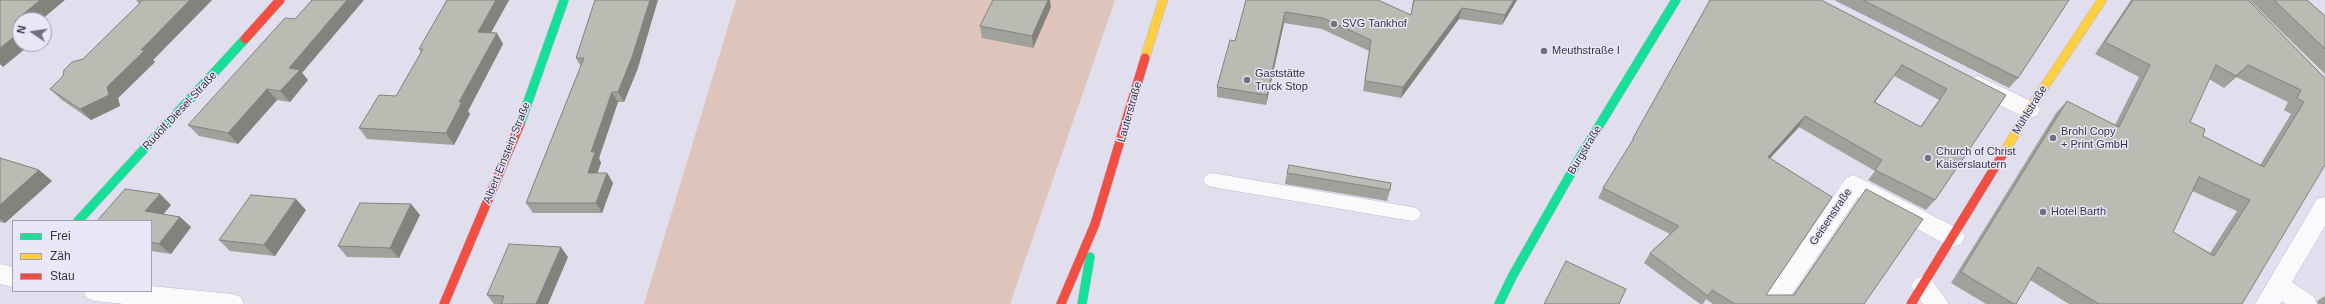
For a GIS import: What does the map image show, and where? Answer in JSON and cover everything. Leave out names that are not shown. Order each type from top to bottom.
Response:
[{"type":"street","name":"Rudolf-Diesel-Straße","points":[[79,220],[280,0]]},
{"type":"street","name":"Albert-Einstein-Straße","points":[[444,304],[521,122],[564,0]]},
{"type":"street","name":"Lauterstraße","points":[[1061,304],[1095,224],[1163,0]]},
{"type":"street","name":"Burgstraße","points":[[1499,304],[1512,276],[1583,152],[1676,0]]},
{"type":"street","name":"Mühlstraße","points":[[1923,298],[1953,237],[2028,110],[2102,0]]},
{"type":"street","points":[[1959,74],[2028,110]]},
{"type":"street","name":"Geisenstraße","points":[[1772,304],[1854,184],[1953,237]]},
{"type":"street","points":[[2305,304],[2273,295],[2325,206]]},
{"type":"street","name":"Lauterstraße","points":[[1082,304],[1095,224]]},
{"type":"street","points":[[0,274],[12,277]]},
{"type":"street","points":[[106,292],[232,304]]},
{"type":"lane","points":[[1212,180],[1412,214]]},
{"type":"shaded area","points":[[736,0],[1115,0],[1010,304],[644,304]]},
{"type":"building","points":[[0,0],[40,0],[26,12],[12,12],[12,38],[0,48]]},
{"type":"building","points":[[143,0],[190,0],[141,50],[145,50],[107,87],[109,95],[80,109],[50,89],[63,76],[64,70],[72,62],[83,59]]},
{"type":"building","points":[[312,0],[347,0],[289,68],[300,70],[280,91],[267,89],[228,133],[188,125],[285,18],[295,19]]},
{"type":"building","points":[[447,0],[496,0],[478,32],[497,33],[459,102],[462,102],[446,133],[359,128],[379,95],[396,96],[423,49],[419,49]]},
{"type":"building","points":[[595,0],[650,0],[632,57],[618,92],[612,92],[591,152],[595,152],[588,173],[607,173],[596,203],[526,203],[584,58],[576,58]]},
{"type":"building","points":[[993,0],[1048,0],[1032,36],[980,26]]},
{"type":"building","points":[[1246,0],[1378,0],[1411,15],[1414,0],[1514,0],[1505,15],[1462,8],[1403,87],[1365,81],[1371,40],[1323,18],[1285,12],[1267,95],[1217,87],[1230,40],[1235,41]]},
{"type":"building","points":[[1710,0],[1821,0],[2006,95],[1935,200],[1875,170],[1882,160],[1805,116],[1768,157],[1832,197],[1766,295],[1794,295],[1866,189],[1923,219],[1864,304],[1735,304],[1712,290],[1708,296],[1650,253],[1679,226],[1603,188],[1633,138]],"holes":[[[1902,65],[1947,89],[1921,127],[1874,102]]]},
{"type":"building","points":[[1863,0],[2069,0],[2018,78]]},
{"type":"building","points":[[2133,0],[2248,0],[2325,78],[2325,165],[2242,304],[2099,304],[2038,267],[2016,304],[2014,304],[1961,272],[2067,101],[2119,127],[2150,65],[2105,42]],"holes":[[[2216,65],[2236,76],[2248,65],[2301,90],[2297,98],[2304,102],[2264,167],[2203,136],[2205,129],[2190,122]],[[2199,177],[2250,200],[2214,256],[2173,232]]]},
{"type":"building","points":[[2274,0],[2307,0],[2325,16],[2325,49]]},
{"type":"building","points":[[0,158],[39,170],[0,205]]},
{"type":"building","points":[[1289,165],[1391,183],[1390,190],[1287,173]]},
{"type":"building","points":[[125,189],[160,194],[145,211],[180,217],[159,244],[152,242],[152,220],[98,220]]},
{"type":"building","points":[[251,195],[296,199],[264,245],[219,240]]},
{"type":"building","points":[[360,203],[411,204],[390,248],[338,246]]},
{"type":"building","points":[[509,244],[561,247],[536,304],[501,304],[504,296],[487,295]]},
{"type":"building","points":[[1566,261],[1626,289],[1619,304],[1544,304]]},
{"type":"traffic: fast","points":[[520,124],[564,0]]},
{"type":"traffic: fast","points":[[1499,304],[1512,277],[1583,152],[1676,0]]},
{"type":"traffic: fast","points":[[79,220],[245,39]]},
{"type":"traffic: fast","points":[[1082,304],[1090,257]]},
{"type":"traffic: slow","points":[[1145,58],[1163,0]]},
{"type":"traffic: slow","points":[[2003,154],[2029,110],[2102,0]]},
{"type":"traffic: jam","points":[[245,39],[280,0]]},
{"type":"traffic: jam","points":[[1061,304],[1095,224],[1145,58]]},
{"type":"traffic: jam","points":[[444,304],[520,124]]},
{"type":"traffic: jam","points":[[1911,304],[2003,154]]},
{"type":"place","name":"SVG Tankhof","points":[[1334,24]]},
{"type":"place","name":"Meuthstraße I","points":[[1544,51]]},
{"type":"place","name":"Gaststätte Truck Stop","points":[[1247,80]]},
{"type":"place","name":"Brohl Copy + Print GmbH","points":[[2053,138]]},
{"type":"place","name":"Church of Christ Kaiserslautern","points":[[1928,158]]},
{"type":"place","name":"Hotel Barth","points":[[2043,212]]}]
